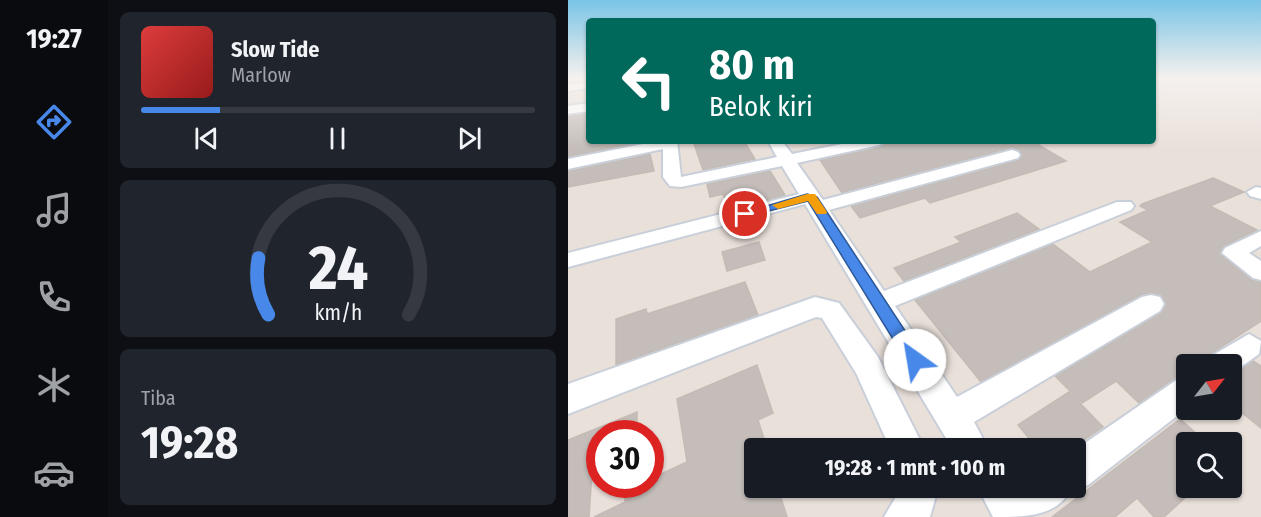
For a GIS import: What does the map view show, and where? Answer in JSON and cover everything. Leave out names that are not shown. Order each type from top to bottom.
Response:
[{"type":"street","points":[[568,110],[586,107]]},
{"type":"street","points":[[568,164],[661,144]]},
{"type":"street","points":[[670,144],[672,177],[676,182],[781,150],[846,144]]},
{"type":"street","points":[[781,150],[965,438]]},
{"type":"street","points":[[568,260],[1012,155]]},
{"type":"street","points":[[878,303],[1124,206]]},
{"type":"street","points":[[1261,237],[1233,253],[1261,272]]},
{"type":"street","points":[[951,417],[1151,304]]},
{"type":"street","points":[[568,399],[815,307],[830,310],[868,366],[902,438]]},
{"type":"street","points":[[1237,354],[1249,346]]},
{"type":"street","points":[[1086,464],[1176,398]]},
{"type":"street","points":[[904,517],[914,508],[917,498]]},
{"type":"street","points":[[1009,507],[1030,498]]},
{"type":"building","points":[[586,113],[586,144],[632,144],[568,157],[568,116]]},
{"type":"building","points":[[694,144],[746,144],[755,159],[703,170]]},
{"type":"building","points":[[884,144],[1037,144],[1066,161],[930,203],[925,198],[860,218],[851,206],[1019,160],[1022,156],[1020,151],[1011,148],[842,193],[820,160],[879,147]]},
{"type":"building","points":[[650,154],[654,171],[568,187],[568,171]]},
{"type":"building","points":[[770,171],[785,195],[729,210],[723,194],[710,197],[707,184]]},
{"type":"building","points":[[1213,178],[1244,192],[1210,206],[1257,230],[1224,246],[1220,253],[1252,280],[1261,282],[1261,321],[1212,354],[1176,354],[1176,378],[1139,403],[1116,381],[1082,403],[1055,376],[1161,313],[1166,303],[1160,295],[1151,293],[1141,295],[981,382],[915,300],[1053,244],[1090,272],[1152,242],[1120,222],[1148,210],[1140,206]]},
{"type":"building","points":[[1017,213],[1039,229],[904,281],[894,268],[961,242],[955,237]]},
{"type":"building","points":[[759,242],[765,260],[727,271],[722,252]]},
{"type":"building","points":[[745,282],[758,315],[616,365],[616,319],[646,309],[647,314]]},
{"type":"building","points":[[1253,361],[1261,366],[1261,428],[1242,413],[1242,368]]},
{"type":"building","points":[[757,365],[773,413],[758,420],[764,438],[744,438],[744,498],[781,498],[787,517],[594,517],[625,502],[625,498],[664,498],[664,473],[687,462],[677,399]]},
{"type":"building","points":[[1069,392],[1103,427],[1086,439],[1029,438],[1018,425]]},
{"type":"building","points":[[637,412],[637,420],[617,420]]},
{"type":"building","points":[[1179,420],[1195,432],[1176,432],[1176,498],[1185,498],[1164,517],[1154,517],[1137,498],[1115,517],[1052,517],[1077,498],[1086,498],[1086,491]]},
{"type":"building","points":[[586,433],[586,498],[590,498],[589,517],[568,517],[568,440]]},
{"type":"slow traffic","points":[[778,205],[811,197],[821,212]]},
{"type":"route","points":[[745,214],[811,197],[915,360]]}]
